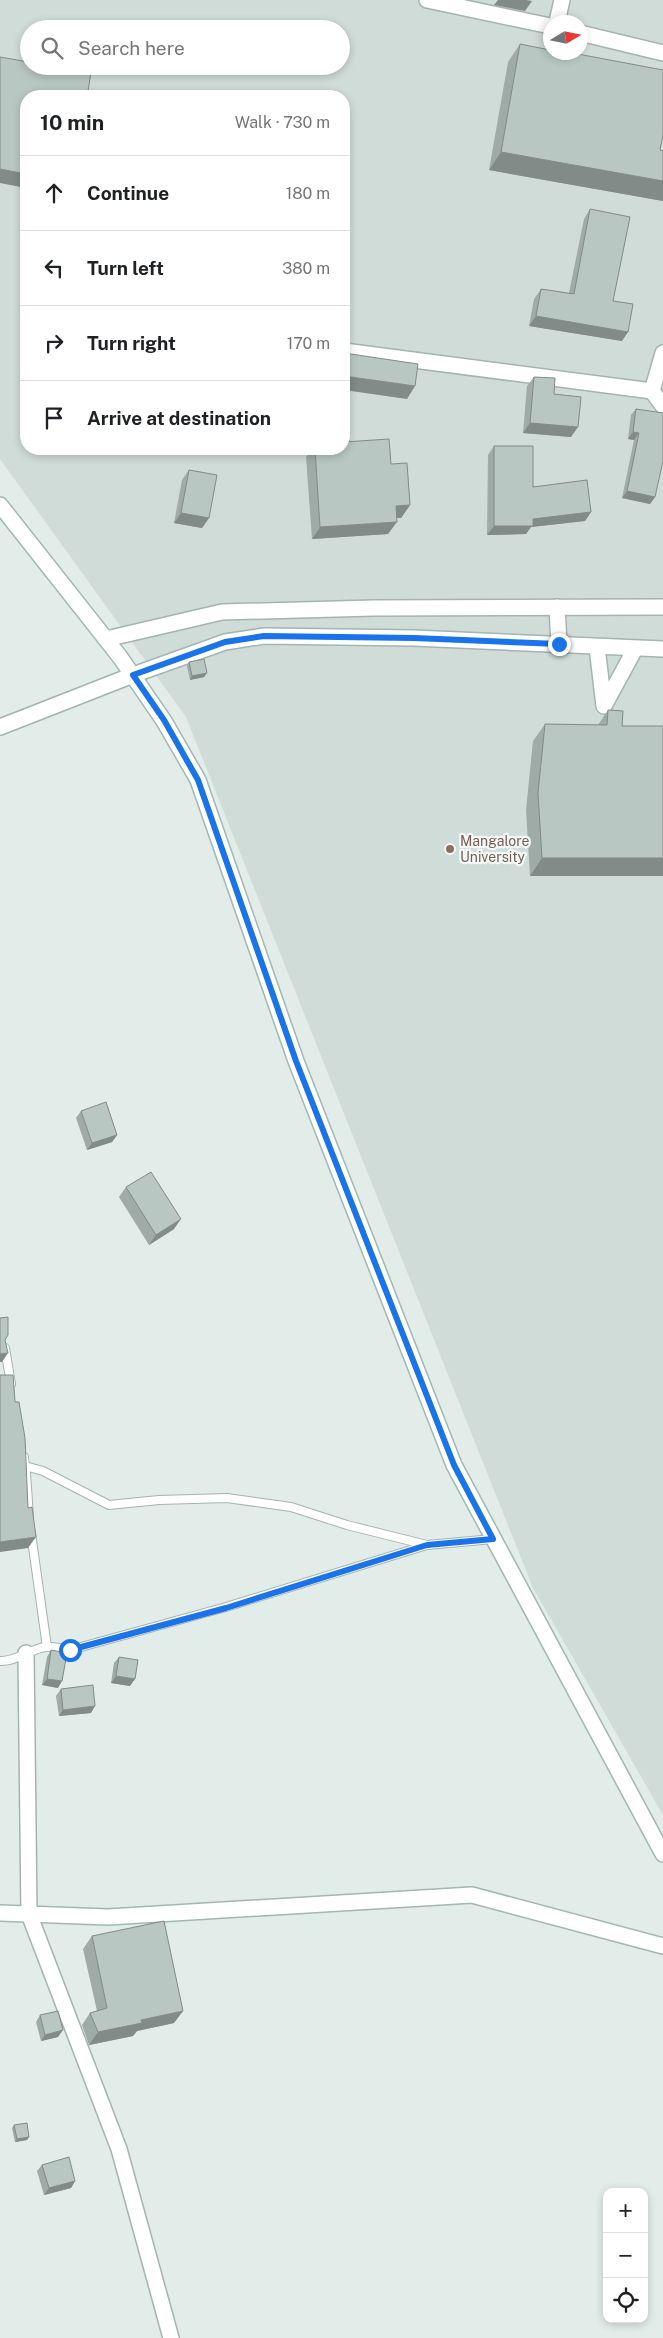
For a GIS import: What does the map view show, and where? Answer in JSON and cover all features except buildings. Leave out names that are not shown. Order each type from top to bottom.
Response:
[{"type":"street","points":[[427,0],[543,25]]},
{"type":"street","points":[[559,15],[562,0]]},
{"type":"street","points":[[588,35],[663,52]]},
{"type":"street","points":[[350,352],[652,391],[663,406]]},
{"type":"street","points":[[652,391],[663,353]]},
{"type":"street","points":[[0,505],[133,675],[164,720],[198,780],[300,1070],[454,1465],[663,1854]]},
{"type":"street","points":[[558,607],[559,644]]},
{"type":"street","points":[[106,639],[222,612],[373,608],[663,607]]},
{"type":"street","points":[[0,727],[133,675],[225,642],[264,636],[414,638],[663,649]]},
{"type":"street","points":[[597,647],[604,706],[635,649]]},
{"type":"street","points":[[26,1653],[29,1914],[119,2149],[171,2338]]},
{"type":"street","points":[[0,1913],[108,1917],[472,1895],[663,1946]]},
{"type":"lane","points":[[5,1348],[14,1396]]},
{"type":"lane","points":[[22,1449],[31,1533],[47,1647]]},
{"type":"lane","points":[[25,1466],[43,1471],[109,1505],[159,1500],[227,1498],[291,1507],[347,1525],[427,1545]]},
{"type":"lane","points":[[0,1661],[10,1662],[26,1653],[47,1647],[70,1650],[226,1608],[427,1545],[493,1539]]},
{"type":"shaded area","name":"Mangalore University","points":[[0,0],[663,0],[663,1815],[533,1588],[186,717],[0,459]]},
{"type":"place","name":"Mangalore University","points":[[450,849]]},
{"type":"route","points":[[70,1650],[226,1608],[427,1545],[493,1539],[454,1465],[296,1061],[198,780],[164,720],[133,675],[225,642],[264,636],[414,638],[559,644]]}]
